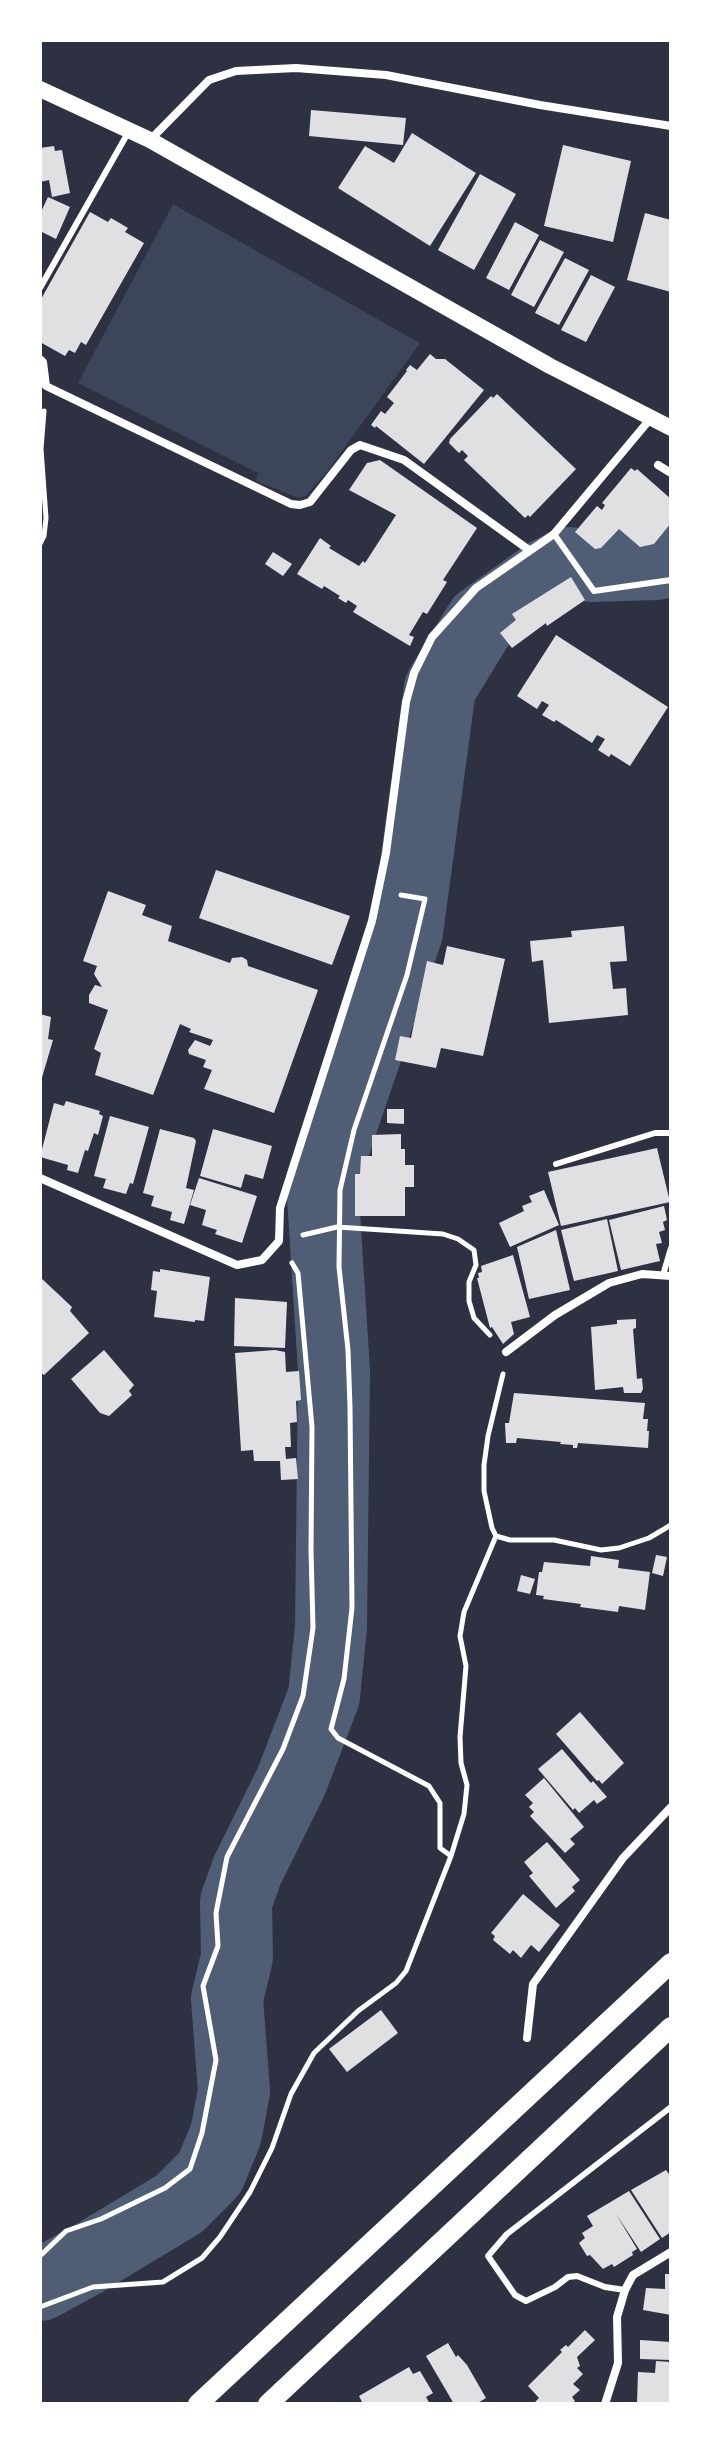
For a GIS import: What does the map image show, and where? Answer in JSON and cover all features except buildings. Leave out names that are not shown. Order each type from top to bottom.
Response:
[{"type":"main road","points":[[40,89],[150,140],[550,366],[671,428]]},
{"type":"main road","points":[[198,2404],[671,1962]]},
{"type":"main road","points":[[268,2404],[671,2027]]},
{"type":"street","points":[[150,140],[209,80],[236,71],[296,68],[386,75],[540,105],[671,126]]},
{"type":"street","points":[[40,359],[46,386],[248,485],[300,505],[310,502],[321,492],[351,450],[360,445],[404,460],[529,550]]},
{"type":"street","points":[[40,1178],[237,1265],[262,1260],[279,1241],[280,1208],[372,921],[386,853],[406,702],[414,673],[432,637],[476,588],[554,534],[652,417]]},
{"type":"street","points":[[658,465],[671,473]]},
{"type":"street","points":[[506,1352],[555,1315],[609,1283],[642,1274],[667,1276]]},
{"type":"street","points":[[527,2038],[533,1984],[623,1858],[671,1807]]},
{"type":"street","points":[[605,2404],[618,2363],[617,2317],[625,2290],[633,2275],[671,2252]]},
{"type":"lane","points":[[40,288],[129,130]]},
{"type":"lane","points":[[554,534],[594,591],[671,580]]},
{"type":"lane","points":[[556,1164],[655,1133],[671,1133]]},
{"type":"lane","points":[[667,1276],[671,1248]]},
{"type":"lane","points":[[625,2290],[605,2287],[577,2276],[568,2277],[526,2301],[515,2295],[488,2256],[507,2234],[671,2107]]},
{"type":"path","points":[[40,544],[46,518],[41,449],[46,386]]},
{"type":"path","points":[[378,890],[425,899],[407,975],[354,1130],[340,1190],[337,1227],[348,1350],[352,1608],[344,1679],[331,1729],[338,1738],[429,1786],[440,1803],[440,1848],[451,1856]]},
{"type":"path","points":[[40,2256],[66,2231],[101,2219],[165,2188],[190,2169],[202,2133],[216,2060],[203,1986],[218,1946],[216,1913],[227,1857],[283,1749],[303,1696],[313,1628],[312,1427],[298,1273],[279,1241],[337,1227],[443,1234],[458,1239],[474,1250],[476,1265],[469,1282],[471,1310],[474,1318],[506,1352],[484,1465],[484,1491],[496,1536],[510,1540],[554,1540],[601,1550],[619,1548],[649,1538],[671,1525]]},
{"type":"path","points":[[40,2307],[93,2287],[163,2282],[202,2258],[250,2192],[272,2148],[291,2094],[314,2053],[406,1971],[464,1814],[467,1785],[461,1763],[460,1737],[466,1666],[460,1636],[464,1612],[496,1536]]},
{"type":"shaded area","points":[[173,204],[420,343],[327,472],[306,496],[298,498],[256,481],[258,473],[78,383]]},
{"type":"waterway","points":[[40,2285],[179,2204],[210,2173],[226,2134],[234,2091],[227,1999],[237,1957],[236,1902],[247,1871],[291,1782],[324,1696],[331,1627],[334,1371],[322,1181],[407,932],[440,688],[481,621],[547,574],[569,563],[592,566],[657,564],[671,560]]}]
